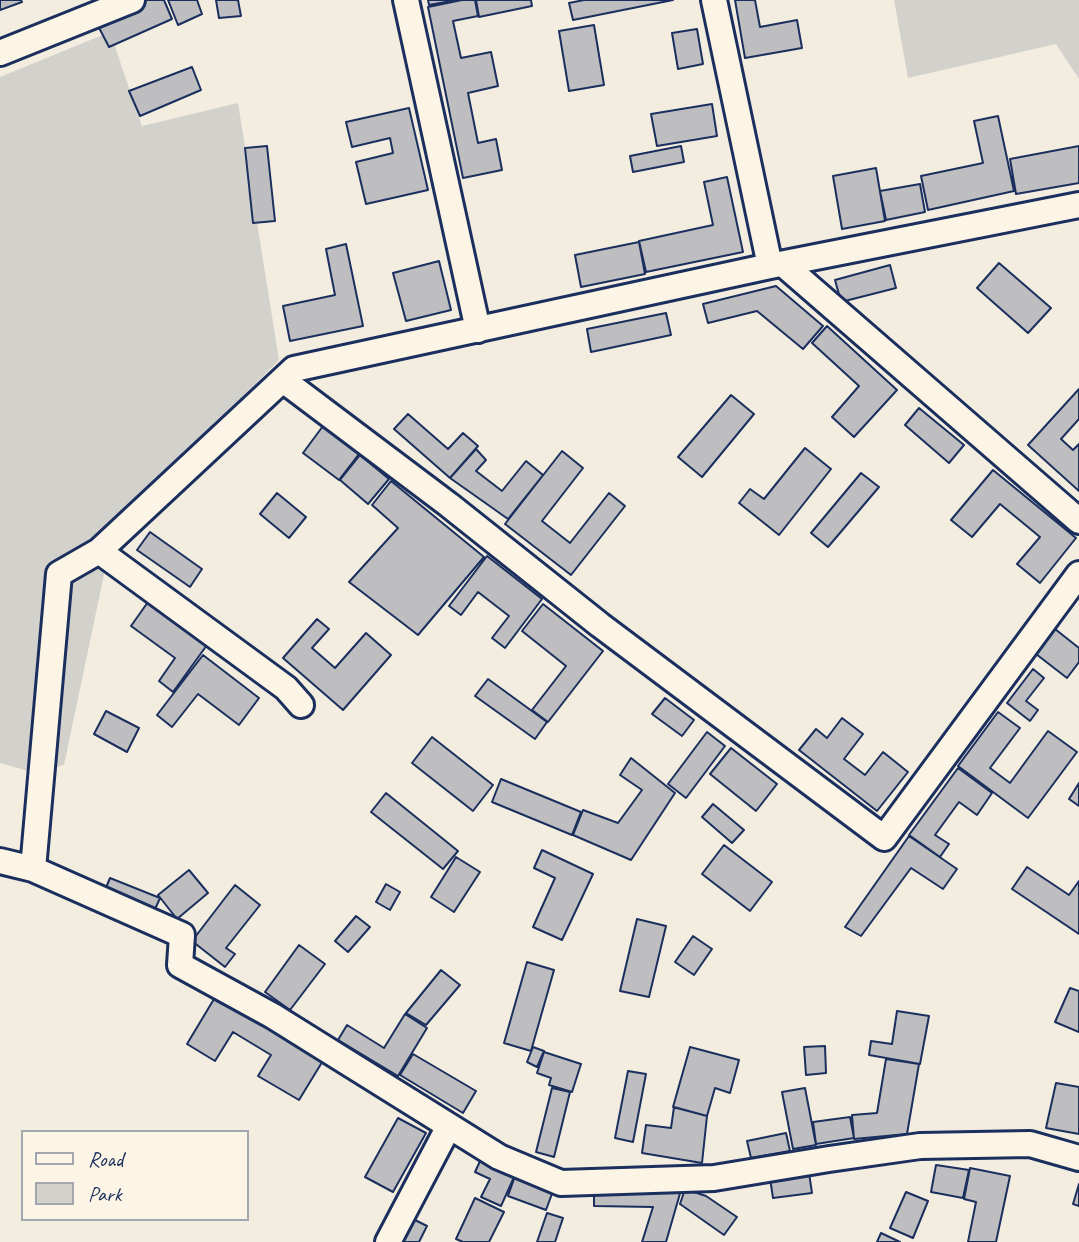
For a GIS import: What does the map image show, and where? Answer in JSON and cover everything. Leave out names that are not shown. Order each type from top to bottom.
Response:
[{"type":"street","points":[[0,53],[132,0]]},
{"type":"street","points":[[406,0],[478,330]]},
{"type":"street","points":[[714,0],[777,265],[1079,521]]},
{"type":"street","points":[[33,869],[59,573],[99,551],[294,369],[777,265],[1079,205]]},
{"type":"street","points":[[283,380],[449,505],[600,625],[884,838],[1079,574]]},
{"type":"street","points":[[99,551],[286,688],[301,705]]},
{"type":"street","points":[[0,861],[33,869],[182,935],[180,965],[273,1016],[499,1157],[561,1183],[714,1178],[920,1146],[1031,1144],[1079,1158]]},
{"type":"street","points":[[388,1242],[449,1126]]},
{"type":"green space","points":[[894,0],[1079,0],[1079,79],[1056,44],[908,78]]},
{"type":"green space","points":[[110,32],[142,126],[238,103],[279,360],[114,527],[64,765],[32,772],[0,763],[0,77]]},
{"type":"building","points":[[0,0],[21,0],[22,2],[0,10]]},
{"type":"building","points":[[143,0],[164,0],[172,19],[109,47],[95,20]]},
{"type":"building","points":[[168,0],[197,0],[202,14],[178,25]]},
{"type":"building","points":[[216,0],[238,0],[241,16],[219,18]]},
{"type":"building","points":[[428,0],[457,0],[429,5]]},
{"type":"building","points":[[475,0],[478,16],[453,21],[461,58],[491,52],[498,86],[468,93],[478,143],[496,139],[502,170],[463,178],[428,7]]},
{"type":"building","points":[[476,0],[531,0],[532,6],[479,17]]},
{"type":"building","points":[[584,0],[673,0],[573,20],[569,3]]},
{"type":"building","points":[[735,0],[755,0],[760,27],[797,20],[802,48],[745,58]]},
{"type":"building","points":[[594,25],[604,85],[569,91],[559,31]]},
{"type":"building","points":[[697,29],[703,64],[678,69],[672,33]]},
{"type":"building","points":[[192,67],[201,90],[140,116],[129,91]]},
{"type":"building","points":[[712,104],[717,136],[657,146],[651,114]]},
{"type":"building","points":[[409,108],[428,190],[366,204],[356,162],[393,153],[390,138],[352,147],[346,122]]},
{"type":"building","points":[[998,116],[1014,191],[928,210],[921,176],[983,163],[974,121]]},
{"type":"building","points":[[267,146],[275,221],[253,223],[245,148]]},
{"type":"building","points":[[681,146],[684,162],[633,172],[630,156]]},
{"type":"building","points":[[1079,146],[1079,183],[1016,194],[1010,159]]},
{"type":"building","points":[[876,168],[885,221],[842,229],[833,176]]},
{"type":"building","points":[[727,177],[743,252],[646,272],[639,241],[713,225],[704,182]]},
{"type":"building","points":[[920,184],[925,212],[886,220],[880,191]]},
{"type":"building","points":[[639,242],[645,274],[581,287],[575,255]]},
{"type":"building","points":[[346,244],[363,326],[290,341],[283,306],[335,295],[326,249]]},
{"type":"building","points":[[439,261],[451,310],[406,321],[393,273]]},
{"type":"building","points":[[999,263],[1051,308],[1028,333],[977,288]]},
{"type":"building","points":[[890,265],[896,288],[841,302],[835,280]]},
{"type":"building","points":[[776,286],[823,326],[803,349],[757,311],[708,323],[703,304]]},
{"type":"building","points":[[666,313],[671,335],[591,352],[587,329]]},
{"type":"building","points":[[827,326],[897,390],[854,437],[832,417],[859,386],[812,343]]},
{"type":"building","points":[[1079,389],[1079,419],[1061,439],[1073,450],[1079,444],[1079,491],[1028,445]]},
{"type":"building","points":[[731,395],[754,414],[702,477],[678,457]]},
{"type":"building","points":[[919,408],[964,445],[949,463],[905,425]]},
{"type":"building","points":[[408,414],[448,449],[463,433],[478,446],[450,478],[394,429]]},
{"type":"building","points":[[323,426],[359,454],[339,480],[303,453]]},
{"type":"building","points":[[805,448],[831,469],[779,535],[739,503],[750,489],[764,499]]},
{"type":"building","points":[[476,449],[486,460],[476,471],[502,491],[526,461],[543,475],[508,519],[450,478]]},
{"type":"building","points":[[562,451],[583,468],[542,521],[570,543],[609,493],[625,506],[571,575],[505,524]]},
{"type":"building","points":[[360,455],[389,479],[368,504],[340,480]]},
{"type":"building","points":[[993,470],[1076,538],[1040,583],[1017,564],[1040,537],[1000,504],[972,537],[951,520]]},
{"type":"building","points":[[861,473],[879,487],[828,547],[811,533]]},
{"type":"building","points":[[391,481],[484,557],[418,635],[349,582],[398,528],[372,505]]},
{"type":"building","points":[[277,493],[306,517],[289,538],[260,514]]},
{"type":"building","points":[[150,532],[202,569],[190,587],[137,550]]},
{"type":"building","points":[[487,556],[542,599],[505,648],[492,638],[509,616],[478,592],[461,615],[449,606]]},
{"type":"building","points":[[148,602],[207,645],[173,692],[159,681],[175,658],[131,626]]},
{"type":"building","points":[[543,604],[603,651],[548,722],[532,710],[566,666],[522,631]]},
{"type":"building","points":[[317,619],[329,629],[312,648],[335,668],[366,633],[391,655],[343,710],[283,658]]},
{"type":"building","points":[[1055,629],[1079,648],[1079,662],[1067,678],[1036,654]]},
{"type":"building","points":[[203,655],[259,698],[239,725],[198,694],[172,727],[157,715]]},
{"type":"building","points":[[1033,669],[1044,678],[1026,701],[1038,710],[1030,721],[1007,703]]},
{"type":"building","points":[[488,679],[547,722],[535,739],[475,696]]},
{"type":"building","points":[[665,698],[694,720],[682,736],[652,714]]},
{"type":"building","points":[[106,711],[139,728],[127,752],[94,734]]},
{"type":"building","points":[[998,712],[1020,728],[990,768],[1010,783],[1048,731],[1077,752],[1028,818],[958,766]]},
{"type":"building","points":[[842,718],[863,734],[844,759],[865,775],[883,752],[908,772],[877,811],[799,750],[816,729],[827,738]]},
{"type":"building","points":[[707,732],[725,746],[686,798],[668,784]]},
{"type":"building","points":[[432,737],[493,785],[473,811],[412,763]]},
{"type":"building","points":[[731,748],[777,784],[756,811],[710,774]]},
{"type":"building","points":[[631,758],[675,793],[631,860],[573,835],[583,810],[618,823],[642,790],[620,775]]},
{"type":"building","points":[[958,768],[992,793],[977,815],[959,802],[935,835],[949,844],[940,857],[909,835]]},
{"type":"building","points":[[501,779],[581,812],[572,835],[492,802]]},
{"type":"building","points":[[1079,783],[1079,806],[1069,799]]},
{"type":"building","points":[[386,793],[458,851],[443,869],[371,812]]},
{"type":"building","points":[[713,804],[744,830],[732,843],[702,817]]},
{"type":"building","points":[[909,836],[957,869],[943,889],[911,868],[861,936],[845,927]]},
{"type":"building","points":[[724,845],[772,882],[750,911],[702,874]]},
{"type":"building","points":[[542,850],[593,874],[562,940],[533,927],[555,878],[534,868]]},
{"type":"building","points":[[456,857],[480,872],[454,912],[431,897]]},
{"type":"building","points":[[1027,867],[1069,895],[1079,881],[1079,934],[1012,889]]},
{"type":"building","points":[[189,870],[208,893],[177,919],[158,895]]},
{"type":"building","points":[[110,878],[160,898],[152,916],[103,895]]},
{"type":"building","points":[[386,884],[400,892],[390,910],[376,902]]},
{"type":"building","points":[[235,885],[260,905],[226,948],[235,954],[225,967],[192,941]]},
{"type":"building","points":[[356,916],[370,927],[348,952],[335,941]]},
{"type":"building","points":[[637,919],[666,926],[649,997],[620,991]]},
{"type":"building","points":[[693,936],[712,949],[694,975],[675,962]]},
{"type":"building","points":[[299,945],[325,964],[290,1010],[265,992]]},
{"type":"building","points":[[527,962],[554,970],[531,1051],[504,1043]]},
{"type":"building","points":[[441,970],[460,985],[426,1025],[406,1013]]},
{"type":"building","points":[[1070,988],[1079,991],[1079,1032],[1055,1022]]},
{"type":"building","points":[[217,994],[324,1059],[299,1100],[258,1076],[271,1055],[233,1032],[215,1061],[187,1044]]},
{"type":"building","points":[[897,1011],[929,1016],[920,1064],[869,1055],[871,1041],[892,1044]]},
{"type":"building","points":[[405,1014],[427,1028],[398,1076],[338,1040],[347,1025],[384,1048]]},
{"type":"building","points":[[825,1046],[826,1073],[806,1075],[804,1047]]},
{"type":"building","points":[[533,1047],[544,1051],[537,1067],[527,1062]]},
{"type":"building","points":[[690,1047],[739,1060],[730,1093],[715,1088],[707,1116],[673,1107]]},
{"type":"building","points":[[544,1052],[581,1064],[572,1092],[549,1085],[551,1078],[537,1073]]},
{"type":"building","points":[[413,1054],[476,1091],[463,1113],[400,1075]]},
{"type":"building","points":[[886,1059],[919,1064],[907,1134],[854,1139],[852,1115],[877,1113]]},
{"type":"building","points":[[628,1071],[646,1074],[633,1142],[615,1138]]},
{"type":"building","points":[[1056,1083],[1079,1087],[1079,1134],[1046,1128]]},
{"type":"building","points":[[552,1088],[570,1092],[554,1157],[536,1152]]},
{"type":"building","points":[[805,1088],[816,1145],[793,1149],[782,1092]]},
{"type":"building","points":[[674,1107],[707,1116],[702,1163],[642,1153],[646,1125],[671,1128]]},
{"type":"building","points":[[850,1117],[854,1138],[816,1144],[813,1122]]},
{"type":"building","points":[[398,1118],[426,1133],[393,1192],[365,1177]]},
{"type":"building","points":[[786,1133],[790,1151],[751,1158],[747,1141]]},
{"type":"building","points":[[481,1159],[515,1175],[501,1206],[481,1197],[490,1179],[475,1172]]},
{"type":"building","points":[[936,1165],[969,1170],[963,1198],[931,1192]]},
{"type":"building","points":[[970,1168],[1010,1176],[996,1242],[968,1242],[976,1202],[964,1199]]},
{"type":"building","points":[[809,1173],[812,1193],[773,1198],[770,1178]]},
{"type":"building","points":[[515,1176],[553,1191],[546,1210],[508,1196]]},
{"type":"building","points":[[1079,1184],[1079,1206],[1073,1204]]},
{"type":"building","points":[[685,1189],[706,1196],[737,1217],[724,1235],[680,1204]]},
{"type":"building","points":[[594,1190],[681,1190],[666,1242],[642,1242],[653,1207],[594,1206]]},
{"type":"building","points":[[906,1192],[928,1201],[913,1238],[890,1228]]},
{"type":"building","points":[[475,1198],[504,1212],[489,1242],[463,1242],[456,1239]]},
{"type":"building","points":[[547,1213],[563,1218],[555,1242],[537,1242]]},
{"type":"building","points":[[409,1217],[427,1226],[419,1242],[396,1242]]},
{"type":"building","points":[[881,1233],[900,1242],[877,1242]]}]
